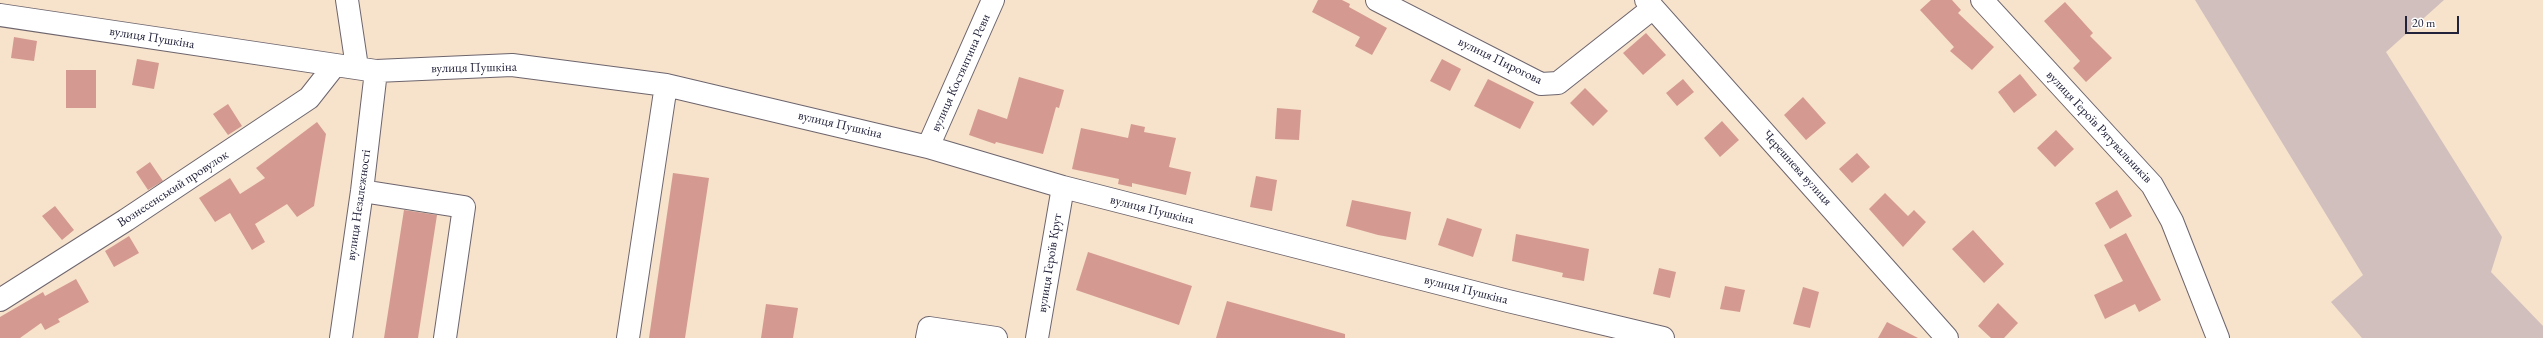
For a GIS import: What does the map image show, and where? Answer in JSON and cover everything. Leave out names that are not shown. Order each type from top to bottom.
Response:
[{"type":"street","name":"вулиця Незалежності","points":[[341,338],[362,190],[367,69],[347,0]]},
{"type":"street","name":"вулиця Костянтина Реви","points":[[928,147],[993,0]]},
{"type":"street","name":"вулиця Пирогова","points":[[1378,0],[1541,84],[1558,82],[1649,4]]},
{"type":"street","name":"вулиця Героїв Рятувальників","points":[[1982,0],[2152,185],[2172,221],[2218,338]]},
{"type":"street","name":"Черешнева вулиця","points":[[1649,4],[1947,338]]},
{"type":"street","name":"вулиця Пушкіна","points":[[0,15],[367,69],[512,65],[666,85],[928,147],[1062,187],[1508,301],[1663,338]]},
{"type":"street","name":"Вознесенський провулок","points":[[0,300],[126,220],[309,98],[335,65]]},
{"type":"street","points":[[628,338],[666,85]]},
{"type":"street","name":"вулиця Героїв Крут","points":[[1037,338],[1062,187]]},
{"type":"street","points":[[362,190],[464,207],[445,338]]},
{"type":"street","points":[[927,338],[929,328],[996,338]]},
{"type":"shaded area","points":[[2195,0],[2444,0],[2386,52],[2502,237],[2491,272],[2543,326],[2543,338],[2362,338],[2331,302],[2363,275]]},
{"type":"building","points":[[1318,0],[1342,0],[1350,4],[1349,7],[1387,28],[1372,55],[1355,46],[1360,37],[1312,12]]},
{"type":"building","points":[[1931,0],[1952,0],[1961,10],[1958,13],[1994,47],[1972,70],[1950,51],[1954,47],[1920,10]]},
{"type":"building","points":[[2065,2],[2093,33],[2090,36],[2112,58],[2086,82],[2073,68],[2080,61],[2044,21]]},
{"type":"building","points":[[1646,33],[1666,55],[1643,75],[1623,53]]},
{"type":"building","points":[[14,37],[37,41],[34,61],[11,58]]},
{"type":"building","points":[[137,59],[159,63],[154,89],[132,85]]},
{"type":"building","points":[[1442,59],[1461,69],[1450,91],[1430,81]]},
{"type":"building","points":[[66,70],[96,70],[96,108],[66,108]]},
{"type":"building","points":[[2020,74],[2037,95],[2014,113],[1998,92]]},
{"type":"building","points":[[1019,77],[1064,90],[1059,108],[1056,107],[1043,154],[996,142],[995,144],[969,135],[978,109],[1007,119]]},
{"type":"building","points":[[1488,79],[1534,102],[1520,129],[1474,106]]},
{"type":"building","points":[[1683,79],[1694,92],[1677,106],[1666,93]]},
{"type":"building","points":[[1585,88],[1608,111],[1593,126],[1570,103]]},
{"type":"building","points":[[1803,97],[1826,123],[1806,140],[1784,115]]},
{"type":"building","points":[[228,104],[242,126],[228,135],[213,114]]},
{"type":"building","points":[[1277,108],[1301,110],[1299,140],[1275,139]]},
{"type":"building","points":[[1722,121],[1739,140],[1720,157],[1704,138]]},
{"type":"building","points":[[317,122],[326,134],[314,206],[297,217],[287,204],[255,224],[265,242],[252,250],[230,213],[215,222],[199,198],[230,178],[240,194],[265,178],[256,168]]},
{"type":"building","points":[[1131,124],[1145,127],[1144,132],[1176,138],[1169,167],[1191,172],[1186,195],[1132,183],[1132,187],[1118,184],[1119,179],[1072,169],[1081,128],[1128,138]]},
{"type":"building","points":[[2056,130],[2074,149],[2055,167],[2037,148]]},
{"type":"building","points":[[1857,153],[1870,167],[1852,183],[1839,169]]},
{"type":"building","points":[[150,162],[163,181],[148,190],[136,172]]},
{"type":"building","points":[[673,173],[709,178],[685,338],[649,338]]},
{"type":"building","points":[[1256,176],[1277,180],[1272,211],[1250,207]]},
{"type":"building","points":[[2117,190],[2132,216],[2110,229],[2095,203]]},
{"type":"building","points":[[1885,193],[1908,216],[1914,210],[1926,222],[1903,247],[1869,209]]},
{"type":"building","points":[[1352,200],[1411,212],[1406,240],[1378,235],[1346,226]]},
{"type":"building","points":[[55,206],[74,230],[62,240],[42,216]]},
{"type":"building","points":[[404,210],[437,215],[418,338],[384,338]]},
{"type":"building","points":[[1447,218],[1482,229],[1473,257],[1438,245]]},
{"type":"building","points":[[1973,230],[2004,264],[1984,283],[1952,249]]},
{"type":"building","points":[[2126,233],[2161,300],[2139,312],[2135,304],[2105,319],[2094,295],[2123,281],[2104,245]]},
{"type":"building","points":[[1516,234],[1589,249],[1584,281],[1562,277],[1563,273],[1512,261]]},
{"type":"building","points":[[129,236],[139,253],[114,267],[105,251]]},
{"type":"building","points":[[1088,252],[1192,286],[1179,325],[1076,290]]},
{"type":"building","points":[[1659,268],[1676,272],[1670,298],[1653,294]]},
{"type":"building","points":[[76,279],[89,302],[58,319],[60,322],[45,330],[41,323],[20,338],[0,338],[0,317],[43,292],[45,296]]},
{"type":"building","points":[[1725,286],[1745,290],[1740,312],[1720,309]]},
{"type":"building","points":[[1803,287],[1819,292],[1810,328],[1793,324]]},
{"type":"building","points":[[1227,301],[1345,334],[1345,338],[1216,338]]},
{"type":"building","points":[[1998,303],[2018,323],[2004,338],[1991,338],[1978,326]]},
{"type":"building","points":[[766,304],[798,308],[793,338],[761,338]]},
{"type":"building","points":[[1887,322],[1918,338],[1878,338]]}]
